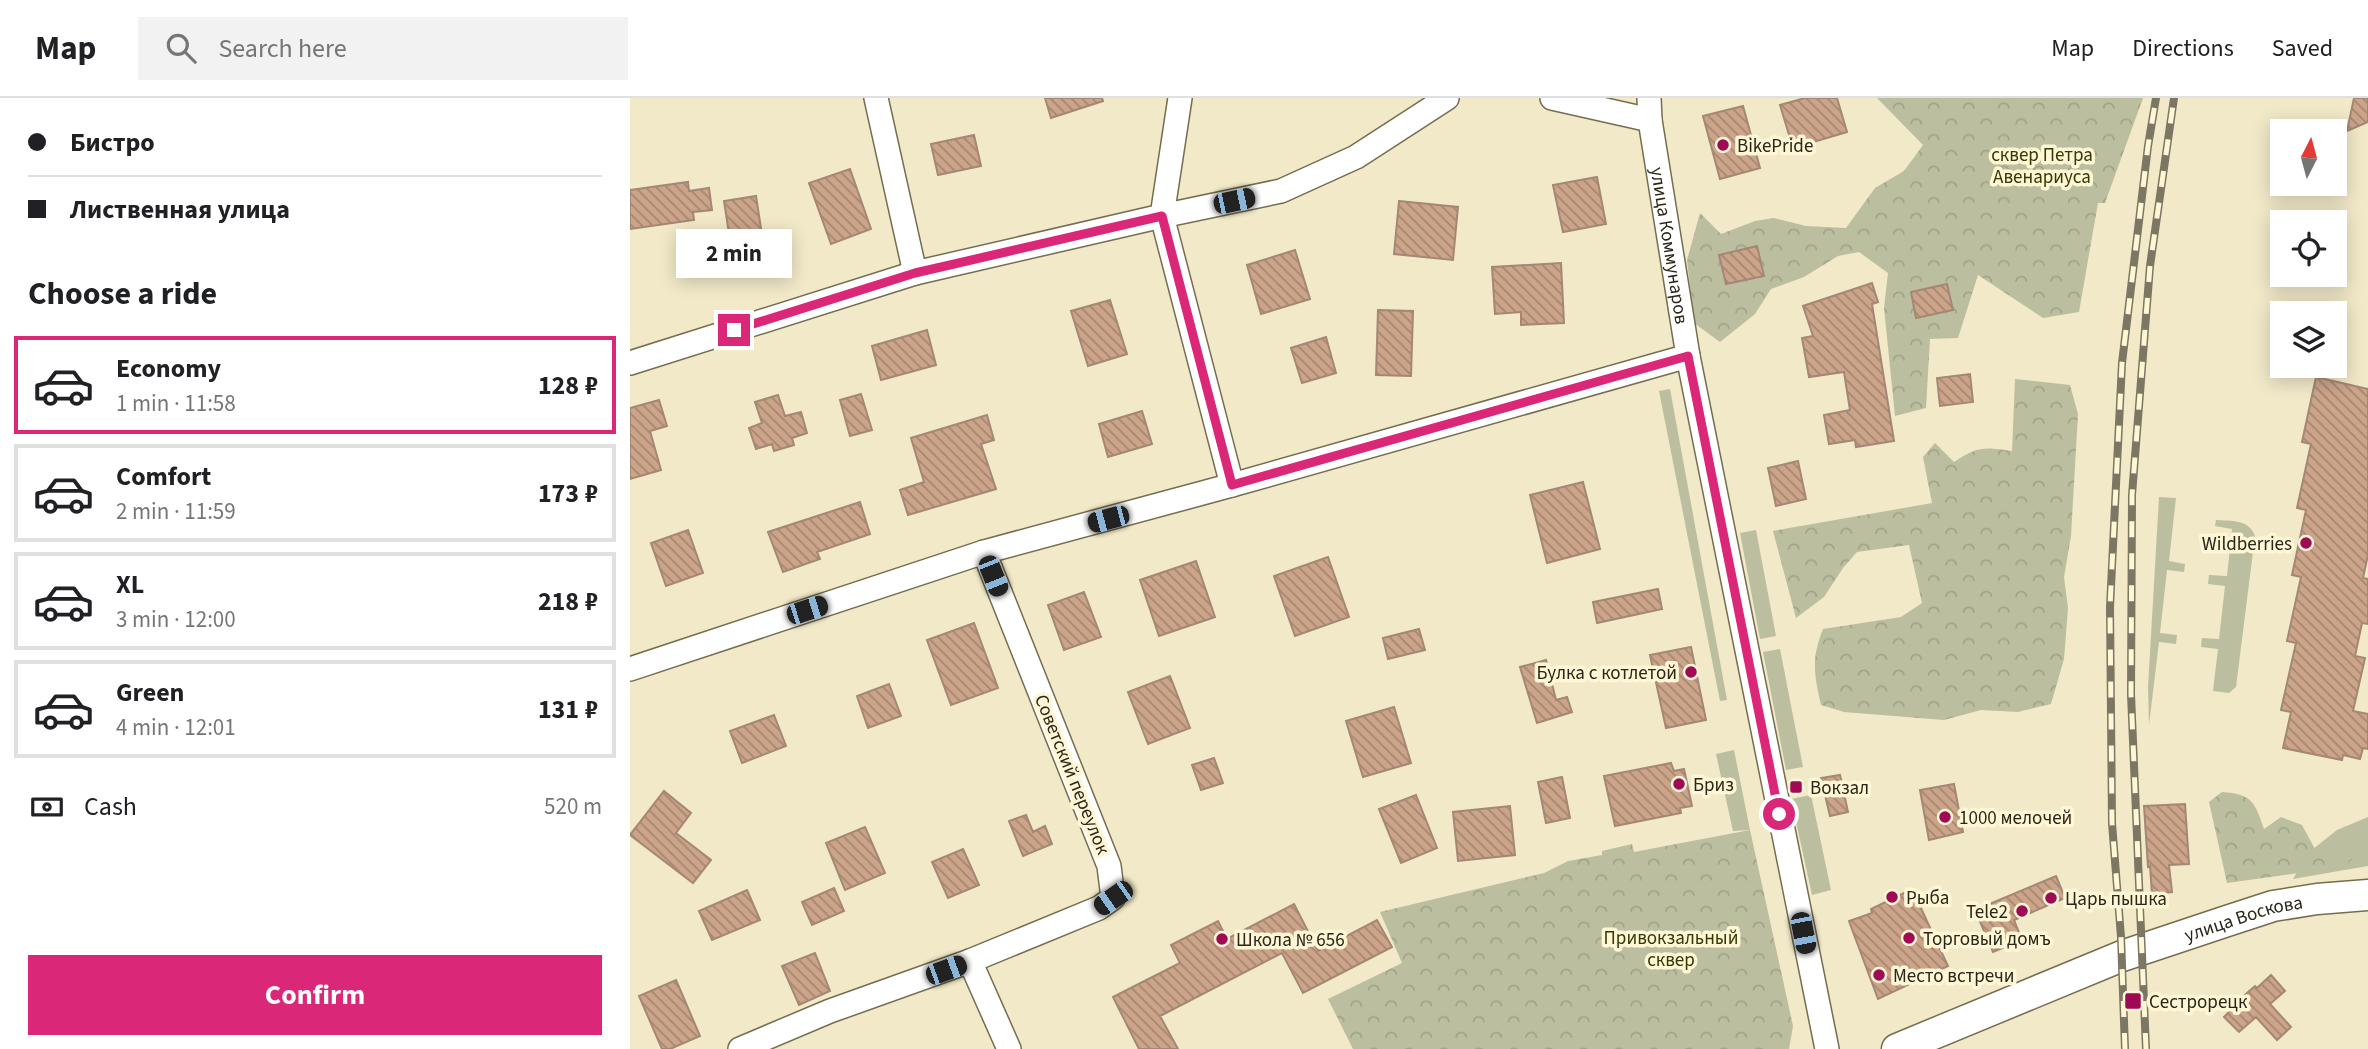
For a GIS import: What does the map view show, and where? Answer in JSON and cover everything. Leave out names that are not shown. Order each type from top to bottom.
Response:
[{"type":"main road","name":"улица Воскова","points":[[1897,1049],[2122,956],[2273,906],[2368,895]]},
{"type":"street","points":[[876,98],[915,273]]},
{"type":"street","points":[[1180,98],[1162,216],[1232,485]]},
{"type":"street","points":[[630,363],[915,273],[1281,191],[1356,157],[1447,98]]},
{"type":"street","points":[[1552,98],[1650,109]]},
{"type":"street","name":"улица Коммунаров","points":[[1650,109],[1688,356],[1827,1049]]},
{"type":"street","points":[[630,668],[984,552],[1688,356]]},
{"type":"street","name":"Советский переулок","points":[[740,1049],[830,1011],[970,961],[1099,908],[1113,898],[1109,866],[984,552]]},
{"type":"street","points":[[970,961],[1009,1049]]},
{"type":"green space","name":"сквер Петра Авенариуса","points":[[1877,98],[2143,98],[2105,203],[2098,203],[2079,312],[2043,318],[1978,275],[1958,338],[1930,339],[1926,408],[1895,416],[1884,308],[1888,273],[1859,252],[1838,256],[1804,277],[1771,289],[1755,314],[1720,342],[1694,323],[1687,260],[1700,213],[1721,234],[1755,221],[1774,218],[1806,226],[1846,228],[1875,188],[1904,171],[1923,145]]},
{"type":"green space","points":[[2015,379],[2070,385],[2078,414],[2071,536],[2064,577],[2068,608],[2064,659],[2051,704],[2018,712],[1981,710],[1944,720],[1844,712],[1821,705],[1815,667],[1823,629],[1901,617],[1922,603],[1909,545],[1857,552],[1824,597],[1796,618],[1773,531],[1932,503],[1923,457],[1935,443],[1954,462],[1982,449],[2012,451]]},
{"type":"green space","points":[[1670,389],[1727,700],[1720,701],[1659,391]]},
{"type":"green space","points":[[2159,497],[2176,498],[2169,561],[2185,564],[2184,572],[2167,570],[2160,633],[2177,635],[2176,644],[2159,642],[2149,725],[2148,687]]},
{"type":"green space","points":[[2216,520],[2244,524],[2255,536],[2236,687],[2229,693],[2213,691],[2218,649],[2201,647],[2202,638],[2219,639],[2225,586],[2208,584],[2209,575],[2227,576],[2232,529],[2215,526]]},
{"type":"green space","points":[[1756,530],[1776,636],[1760,639],[1740,533]]},
{"type":"green space","points":[[1780,649],[1803,767],[1786,770],[1763,652]]},
{"type":"green space","points":[[1734,750],[1750,830],[1733,831],[1716,754]]},
{"type":"green space","points":[[2222,792],[2247,798],[2255,806],[2264,829],[2281,817],[2302,825],[2315,849],[2345,849],[2353,859],[2342,867],[2227,883],[2209,802]]},
{"type":"green space","points":[[1811,795],[1831,890],[1812,895],[1791,799]]},
{"type":"green space","points":[[2368,817],[2368,866],[2293,879],[2308,853],[2337,830]]},
{"type":"green space","name":"Привокзальный сквер","points":[[1750,830],[1793,1026],[1789,1049],[1353,1049],[1328,999],[1402,963],[1380,912],[1544,873],[1568,861],[1602,855],[1602,851],[1632,844],[1634,852]]},
{"type":"building","points":[[1045,98],[1102,98],[1103,101],[1051,118]]},
{"type":"building","points":[[1805,98],[1837,98],[1847,132],[1793,148],[1780,105]]},
{"type":"building","points":[[2354,98],[2368,98],[2368,122],[2347,131]]},
{"type":"building","points":[[1743,106],[1760,168],[1720,179],[1703,116]]},
{"type":"building","points":[[974,135],[981,166],[938,175],[931,144]]},
{"type":"building","points":[[850,169],[871,229],[831,244],[809,183]]},
{"type":"building","points":[[1597,177],[1606,224],[1563,232],[1553,185]]},
{"type":"building","points":[[688,182],[689,191],[709,188],[712,210],[693,212],[694,220],[630,229],[630,190]]},
{"type":"building","points":[[756,196],[762,235],[730,240],[724,201]]},
{"type":"building","points":[[1399,201],[1458,207],[1453,260],[1394,254]]},
{"type":"building","points":[[1757,246],[1764,276],[1726,284],[1719,255]]},
{"type":"building","points":[[1295,250],[1310,299],[1261,314],[1247,265]]},
{"type":"building","points":[[1561,263],[1564,323],[1521,325],[1521,312],[1495,314],[1492,267]]},
{"type":"building","points":[[1872,283],[1878,302],[1872,304],[1894,441],[1856,447],[1855,440],[1829,444],[1824,415],[1850,410],[1844,372],[1809,377],[1802,338],[1813,336],[1803,306]]},
{"type":"building","points":[[1947,284],[1953,310],[1916,318],[1911,292]]},
{"type":"building","points":[[1110,300],[1127,354],[1088,366],[1071,311]]},
{"type":"building","points":[[1378,310],[1413,311],[1411,376],[1376,375]]},
{"type":"building","points":[[927,330],[936,365],[881,380],[872,346]]},
{"type":"building","points":[[1326,337],[1336,373],[1302,383],[1291,348]]},
{"type":"building","points":[[1970,374],[1973,402],[1940,406],[1937,378]]},
{"type":"building","points":[[2316,378],[2368,389],[2368,555],[2363,578],[2368,579],[2368,624],[2362,623],[2355,656],[2365,658],[2353,711],[2368,714],[2368,749],[2363,748],[2360,759],[2343,755],[2342,760],[2283,748],[2291,712],[2281,710],[2296,643],[2287,641],[2301,577],[2292,575],[2306,510],[2297,508],[2311,444],[2302,442]]},
{"type":"building","points":[[861,394],[872,430],[850,436],[840,400]]},
{"type":"building","points":[[778,395],[785,416],[801,412],[807,433],[792,438],[794,445],[774,451],[772,444],[756,449],[749,428],[762,423],[755,402]]},
{"type":"building","points":[[659,400],[667,426],[650,431],[661,470],[630,479],[630,408]]},
{"type":"building","points":[[1142,411],[1152,444],[1108,457],[1099,424]]},
{"type":"building","points":[[987,415],[994,440],[981,444],[996,489],[908,515],[900,490],[924,482],[911,438]]},
{"type":"building","points":[[1798,461],[1806,499],[1776,506],[1768,468]]},
{"type":"building","points":[[1583,482],[1600,549],[1547,563],[1530,495]]},
{"type":"building","points":[[860,502],[870,534],[817,552],[820,559],[783,572],[768,532]]},
{"type":"building","points":[[688,530],[703,573],[666,586],[651,543]]},
{"type":"building","points":[[1328,557],[1349,617],[1295,636],[1274,576]]},
{"type":"building","points":[[1196,561],[1215,617],[1159,636],[1140,580]]},
{"type":"building","points":[[1658,589],[1662,609],[1597,623],[1593,602]]},
{"type":"building","points":[[1084,592],[1101,637],[1064,650],[1048,605]]},
{"type":"building","points":[[974,623],[998,688],[951,705],[927,640]]},
{"type":"building","points":[[1419,629],[1425,650],[1388,659],[1383,638]]},
{"type":"building","points":[[1691,647],[1706,720],[1666,728],[1650,655]]},
{"type":"building","points":[[1546,660],[1556,700],[1567,697],[1572,712],[1537,723],[1520,667]]},
{"type":"building","points":[[1170,676],[1190,728],[1148,744],[1128,692]]},
{"type":"building","points":[[889,684],[901,716],[868,728],[857,696]]},
{"type":"building","points":[[1394,707],[1411,763],[1363,777],[1346,721]]},
{"type":"building","points":[[774,715],[786,746],[742,763],[730,731]]},
{"type":"building","points":[[1214,758],[1223,783],[1201,790],[1192,765]]},
{"type":"building","points":[[1671,763],[1674,771],[1684,769],[1692,806],[1680,808],[1681,813],[1615,826],[1604,776]]},
{"type":"building","points":[[1840,775],[1848,812],[1830,816],[1821,778]]},
{"type":"building","points":[[1562,777],[1570,818],[1546,823],[1538,782]]},
{"type":"building","points":[[1954,784],[1963,832],[1929,840],[1920,790]]},
{"type":"building","points":[[664,791],[691,813],[676,833],[711,860],[693,883],[630,835]]},
{"type":"building","points":[[1416,795],[1437,848],[1401,863],[1379,809]]},
{"type":"building","points":[[2185,804],[2189,864],[2169,865],[2172,892],[2152,894],[2144,806]]},
{"type":"building","points":[[1510,806],[1515,855],[1458,861],[1453,812]]},
{"type":"building","points":[[1026,815],[1033,832],[1045,826],[1052,844],[1023,856],[1009,821]]},
{"type":"building","points":[[865,827],[885,873],[845,890],[826,843]]},
{"type":"building","points":[[963,849],[979,885],[948,898],[932,862]]},
{"type":"building","points":[[2056,876],[2065,898],[2014,920],[2022,940],[1993,952],[1975,910]]},
{"type":"building","points":[[834,888],[844,911],[812,925],[802,902]]},
{"type":"building","name":"Торговый домъ","points":[[1912,889],[1948,966],[1878,999],[1849,921],[1872,913],[1871,909]]},
{"type":"building","points":[[747,890],[760,920],[712,940],[699,911]]},
{"type":"building","points":[[1294,904],[1318,951],[1377,920],[1392,947],[1303,993],[1282,953],[1160,1016],[1178,1049],[1139,1049],[1113,997],[1180,963],[1171,945],[1218,921],[1227,939]]},
{"type":"building","points":[[815,953],[830,991],[799,1005],[782,966]]},
{"type":"building","points":[[2271,975],[2285,991],[2270,1004],[2291,1027],[2277,1040],[2256,1017],[2239,1032],[2224,1017],[2247,993]]},
{"type":"building","points":[[676,980],[700,1036],[670,1049],[662,1049],[639,996]]},
{"type":"railway","points":[[2125,1049],[2121,937],[2112,823],[2110,607],[2122,363],[2156,98]]},
{"type":"railway","points":[[2146,1049],[2131,694],[2132,495],[2150,266],[2174,98]]},
{"type":"place","name":"BikePride","points":[[1723,145]]},
{"type":"place","name":"Wildberries","points":[[2306,543]]},
{"type":"place","name":"Булка с котлетой","points":[[1691,672]]},
{"type":"place","name":"Бриз","points":[[1679,784]]},
{"type":"place","name":"Вокзал","points":[[1796,787]]},
{"type":"place","name":"1000 мелочей","points":[[1945,817]]},
{"type":"place","name":"Рыба","points":[[1892,897]]},
{"type":"place","name":"Царь пышка","points":[[2051,898]]},
{"type":"place","name":"Tele2","points":[[2022,911]]},
{"type":"place","name":"Торговый домъ","points":[[1909,938]]},
{"type":"place","name":"Школа № 656","points":[[1222,939]]},
{"type":"place","name":"Место встречи","points":[[1879,975]]},
{"type":"place","name":"Сестрорецк","points":[[2133,1001]]},
{"type":"route","points":[[734,330],[915,273],[1162,216],[1232,485],[1688,356],[1779,814]]}]
